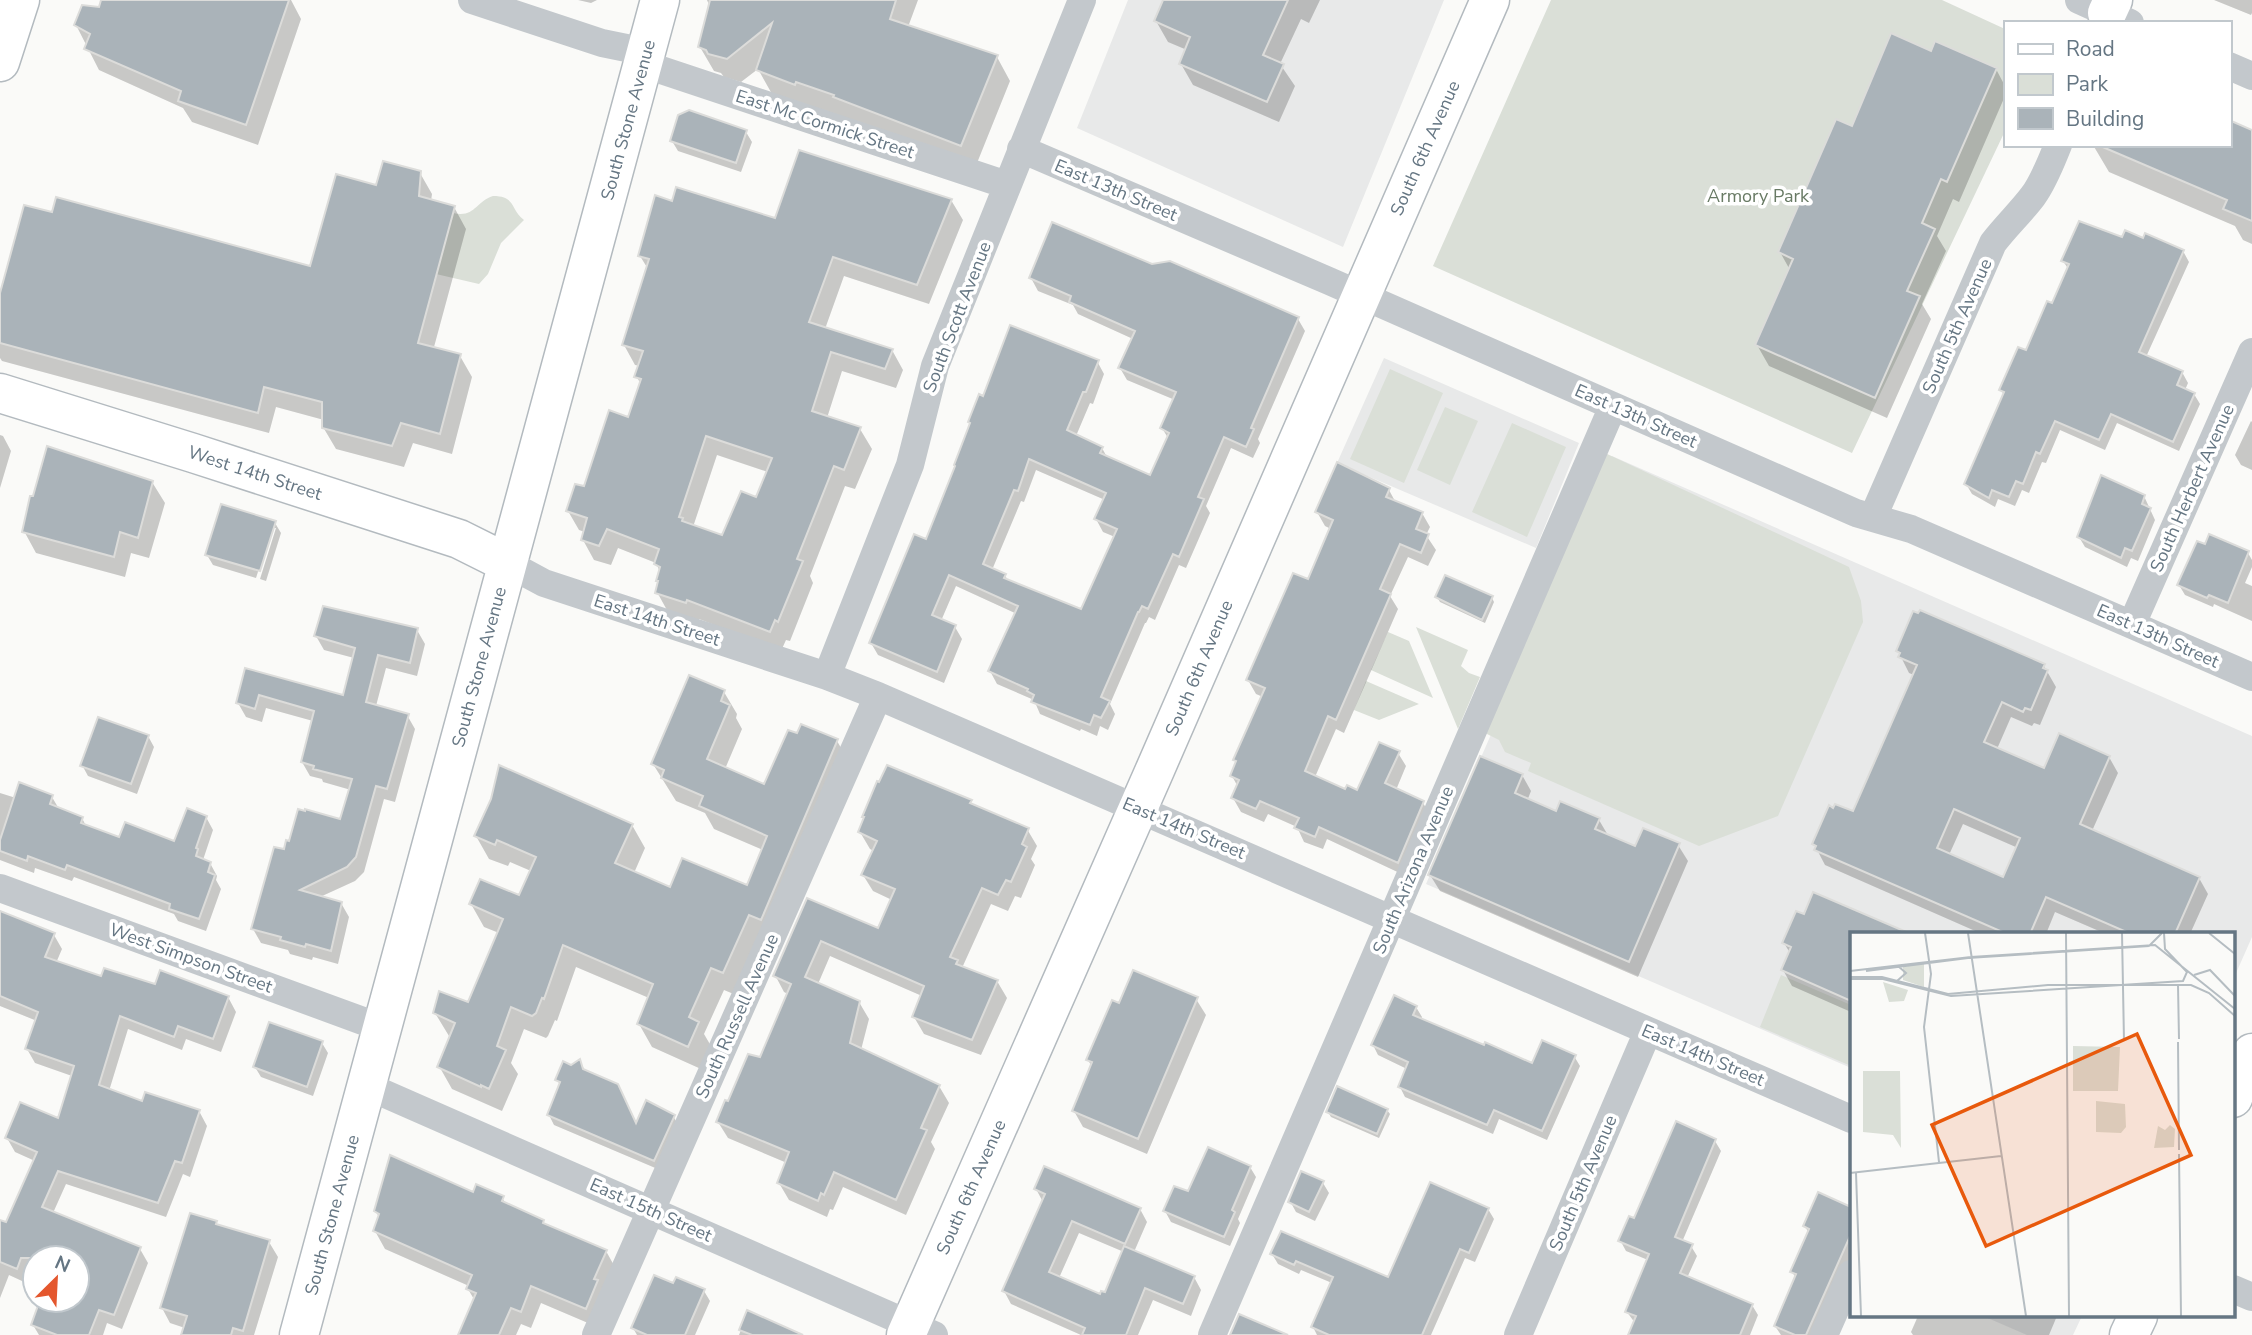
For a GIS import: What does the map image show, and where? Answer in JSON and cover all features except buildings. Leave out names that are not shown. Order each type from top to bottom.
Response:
[{"type":"street","points":[[0,62],[20,0]]},
{"type":"street","name":"East Mc Cormick Street","points":[[472,0],[1007,185]]},
{"type":"street","name":"South Stone Avenue","points":[[299,1335],[660,0]]},
{"type":"street","name":"South Scott Avenue","points":[[827,676],[910,465],[935,366],[1082,0]]},
{"type":"street","name":"South 6th Avenue","points":[[916,1332],[1138,808],[1490,0]]},
{"type":"street","points":[[2231,67],[2252,76]]},
{"type":"street","name":"South 5th Avenue","points":[[1873,517],[1993,243],[2033,196],[2057,147]]},
{"type":"street","name":"East 13th Street","points":[[1021,149],[1856,513],[1911,529],[2252,677]]},
{"type":"street","name":"South Herbert Avenue","points":[[2132,625],[2252,352]]},
{"type":"street","name":"West 14th Street","points":[[0,393],[458,540],[507,563]]},
{"type":"street","name":"South Arizona Avenue","points":[[1212,1335],[1613,405]]},
{"type":"street","name":"East 14th Street","points":[[507,563],[544,583],[827,676],[878,696],[1850,1119]]},
{"type":"street","name":"South Russell Avenue","points":[[596,1335],[878,696]]},
{"type":"street","name":"West Simpson Street","points":[[0,888],[382,1028]]},
{"type":"street","name":"South 5th Avenue","points":[[1518,1335],[1648,1031]]},
{"type":"street","points":[[2234,1096],[2252,1053]]},
{"type":"street","name":"East 15th Street","points":[[367,1086],[651,1210],[916,1332]]},
{"type":"street","points":[[1824,1335],[1850,1275]]},
{"type":"street","points":[[2234,1289],[2252,1297]]},
{"type":"street","points":[[2129,1335],[2136,1318]]},
{"type":"shaded area","points":[[1128,0],[1444,0],[1343,247],[1077,128]]},
{"type":"shaded area","points":[[1384,358],[1579,443],[1536,548],[1337,463]]},
{"type":"shaded area","points":[[1612,456],[2252,736],[2252,937],[2234,978],[2234,932],[1850,932],[1850,1068],[1426,884]]},
{"type":"shaded area","points":[[1988,1318],[2081,1318],[2073,1335],[2027,1335]]},
{"type":"green space","name":"Armory Park","points":[[1551,0],[1942,0],[2004,29],[2004,133],[1852,453],[1433,266]]},
{"type":"green space","points":[[493,196],[506,198],[524,220],[501,243],[488,274],[479,284],[436,274],[453,213],[471,211]]},
{"type":"green space","points":[[1390,369],[1443,393],[1404,483],[1350,459]]},
{"type":"green space","points":[[1445,407],[1478,421],[1450,485],[1417,470]]},
{"type":"green space","points":[[1512,423],[1566,447],[1527,537],[1472,512]]},
{"type":"green space","points":[[1605,453],[1849,567],[1861,601],[1863,622],[1778,816],[1699,846],[1528,771],[1531,763],[1505,752],[1499,740],[1483,732]]},
{"type":"green space","points":[[1416,627],[1468,650],[1461,666],[1480,677],[1458,729]]},
{"type":"green space","points":[[1388,632],[1409,641],[1433,698],[1371,670]]},
{"type":"green space","points":[[1366,681],[1419,704],[1379,720],[1354,710]]},
{"type":"green space","points":[[1781,975],[1850,1005],[1850,1066],[1760,1027]]}]
